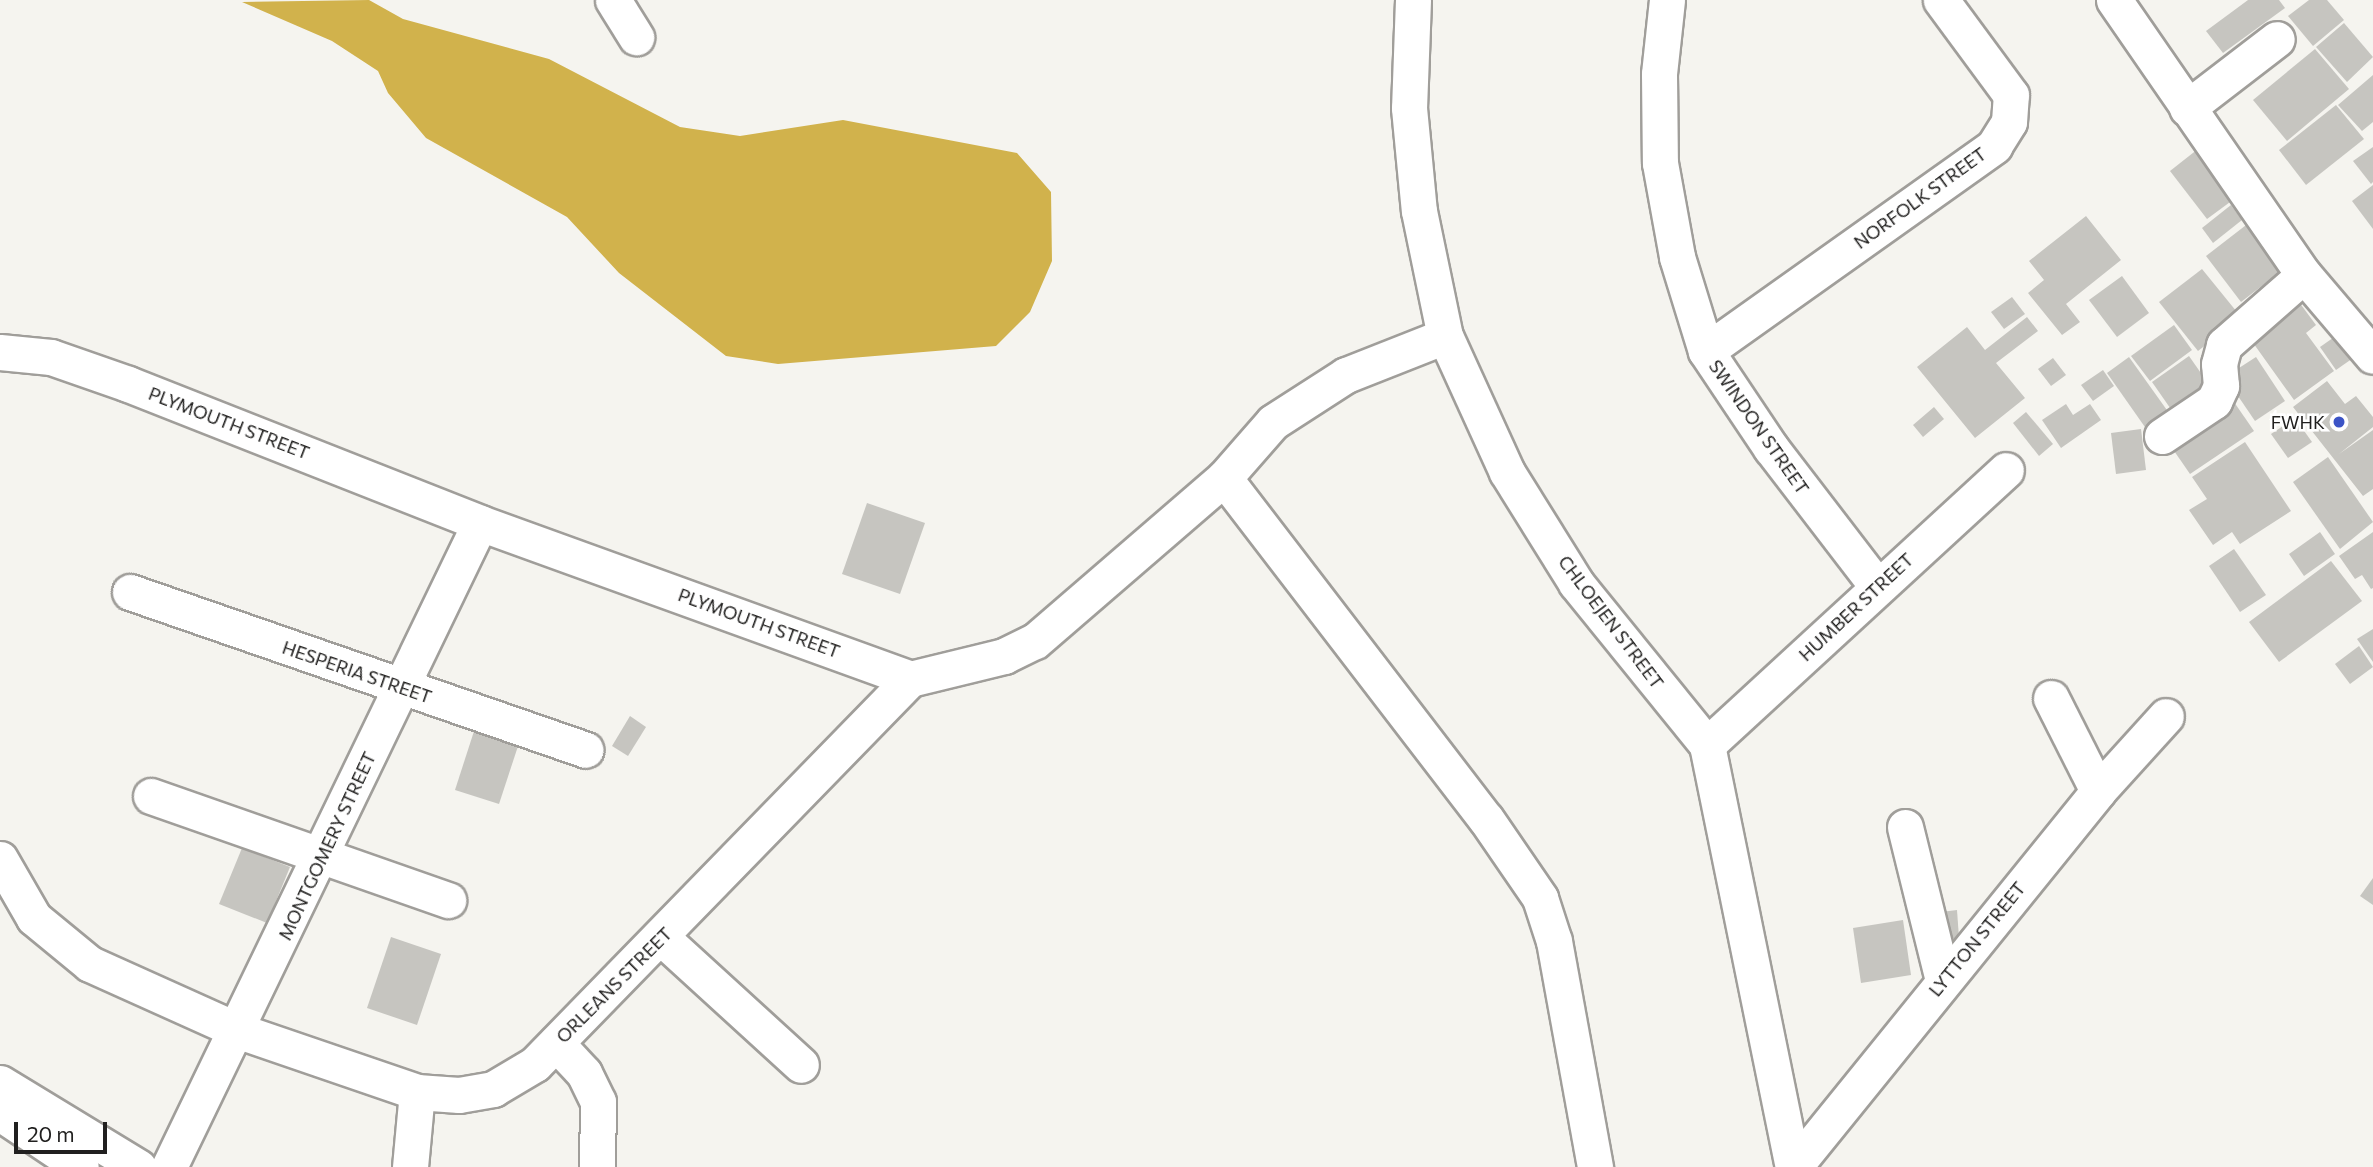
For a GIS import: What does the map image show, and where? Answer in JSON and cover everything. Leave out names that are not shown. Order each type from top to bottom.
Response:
[{"type":"street","points":[[613,0],[636,37]]},
{"type":"street","name":"CHLOEJEN STREET","points":[[1413,0],[1409,108],[1419,211],[1444,337],[1507,472],[1576,583],[1707,745],[1793,1167]]},
{"type":"street","name":"SWINDON STREET","points":[[1667,0],[1659,74],[1660,163],[1677,257],[1706,351],[1770,448],[1877,586]]},
{"type":"street","name":"NORFOLK STREET","points":[[1706,351],[1994,146],[2009,122],[2011,96],[1941,0]]},
{"type":"street","points":[[2114,0],[2304,275],[2373,356]]},
{"type":"street","points":[[2187,108],[2277,39]]},
{"type":"street","points":[[2162,436],[2214,401],[2221,386],[2218,364],[2224,345],[2304,275]]},
{"type":"street","points":[[909,679],[1004,656],[1035,641],[1224,478],[1273,422],[1346,375],[1444,337]]},
{"type":"street","name":"PLYMOUTH STREET","points":[[0,352],[51,357],[128,384],[480,523],[909,679]]},
{"type":"street","name":"HUMBER STREET","points":[[1707,745],[2006,470]]},
{"type":"street","points":[[1224,478],[1486,819],[1540,898],[1554,941],[1595,1167]]},
{"type":"street","name":"MONTGOMERY STREET","points":[[169,1167],[239,1031],[480,523]]},
{"type":"street","name":"HESPERIA STREET","points":[[130,592],[585,750]]},
{"type":"street","name":"ORLEANS STREET","points":[[0,859],[34,918],[90,964],[239,1031],[418,1092],[459,1095],[493,1089],[514,1081],[556,1043],[662,938],[909,679]]},
{"type":"street","points":[[2051,698],[2098,791]]},
{"type":"street","name":"LYTTON STREET","points":[[1793,1167],[2098,791],[2166,716]]},
{"type":"street","points":[[151,796],[448,900]]},
{"type":"street","points":[[1905,827],[1943,980]]},
{"type":"street","points":[[662,938],[801,1065]]},
{"type":"street","points":[[556,1043],[584,1073],[598,1102],[597,1167]]},
{"type":"street","points":[[0,1083],[128,1164]]},
{"type":"street","points":[[410,1167],[418,1092]]},
{"type":"street","points":[[0,1113],[81,1167]]},
{"type":"shaded area","points":[[369,0],[403,19],[549,59],[680,127],[740,136],[843,120],[1017,153],[1051,192],[1052,261],[1030,312],[996,346],[778,364],[726,356],[619,273],[567,217],[426,138],[388,93],[378,71],[332,41],[242,2]]},
{"type":"building","points":[[2248,0],[2279,0],[2285,8],[2223,53],[2206,31]]},
{"type":"building","points":[[2309,0],[2327,0],[2344,20],[2313,46],[2288,16]]},
{"type":"building","points":[[2344,23],[2373,57],[2347,82],[2316,47]]},
{"type":"building","points":[[2315,49],[2349,89],[2287,141],[2253,100]]},
{"type":"building","points":[[2373,75],[2373,122],[2362,131],[2338,105]]},
{"type":"building","points":[[2336,105],[2364,139],[2306,185],[2279,150]]},
{"type":"building","points":[[2203,145],[2241,194],[2207,219],[2170,171]]},
{"type":"building","points":[[2373,147],[2373,182],[2371,184],[2353,161]]},
{"type":"building","points":[[2373,185],[2373,229],[2352,201]]},
{"type":"building","points":[[2231,205],[2242,220],[2213,243],[2202,228]]},
{"type":"building","points":[[2086,216],[2121,260],[2066,304],[2080,322],[2062,335],[2028,293],[2044,280],[2029,261]]},
{"type":"building","points":[[2250,222],[2285,268],[2241,302],[2206,256]]},
{"type":"building","points":[[2202,269],[2241,317],[2198,351],[2159,302]]},
{"type":"building","points":[[2122,276],[2149,313],[2117,337],[2089,300]]},
{"type":"building","points":[[2012,297],[2025,314],[2004,329],[1991,312]]},
{"type":"building","points":[[2296,298],[2316,325],[2306,333],[2334,371],[2294,400],[2246,333]]},
{"type":"building","points":[[2027,317],[2038,331],[1996,363],[2025,398],[1975,438],[1917,367],[1967,327],[1985,350]]},
{"type":"building","points":[[2174,325],[2192,350],[2150,381],[2131,356]]},
{"type":"building","points":[[2340,333],[2356,356],[2336,370],[2320,347]]},
{"type":"building","points":[[2189,356],[2212,389],[2175,415],[2152,382]]},
{"type":"building","points":[[2129,357],[2169,413],[2147,430],[2107,373]]},
{"type":"building","points":[[2256,357],[2285,401],[2255,421],[2225,377]]},
{"type":"building","points":[[2053,358],[2066,375],[2051,386],[2038,369]]},
{"type":"building","points":[[2103,370],[2114,386],[2093,401],[2081,385]]},
{"type":"building","name":"FWHK","points":[[2327,381],[2345,404],[2356,396],[2373,417],[2373,427],[2339,454],[2373,430],[2373,489],[2363,496],[2293,407]]},
{"type":"building","points":[[2234,402],[2254,431],[2190,474],[2170,445]]},
{"type":"building","points":[[2066,404],[2073,415],[2090,404],[2101,420],[2061,448],[2042,420]]},
{"type":"building","points":[[1934,407],[1944,419],[1923,437],[1913,425]]},
{"type":"building","points":[[2026,412],[2053,444],[2039,456],[2013,423]]},
{"type":"building","points":[[2295,418],[2312,442],[2288,458],[2271,434]]},
{"type":"building","points":[[2141,429],[2146,470],[2116,474],[2111,433]]},
{"type":"building","points":[[2245,442],[2291,511],[2240,544],[2232,532],[2213,545],[2189,510],[2207,499],[2192,477]]},
{"type":"building","points":[[2328,457],[2373,522],[2340,549],[2293,482]]},
{"type":"building","points":[[867,503],[925,523],[900,594],[842,574]]},
{"type":"building","points":[[2320,532],[2335,554],[2304,576],[2289,554]]},
{"type":"building","points":[[2373,532],[2371,589],[2362,575],[2355,579],[2339,556]]},
{"type":"building","points":[[2234,549],[2266,595],[2240,612],[2209,566]]},
{"type":"building","points":[[2331,561],[2362,601],[2279,662],[2249,622]]},
{"type":"building","points":[[2373,629],[2373,662],[2357,639]]},
{"type":"building","points":[[2359,646],[2373,667],[2350,684],[2335,664]]},
{"type":"building","points":[[630,716],[646,727],[628,756],[612,746]]},
{"type":"building","points":[[476,725],[520,740],[499,804],[455,790]]},
{"type":"building","points":[[242,848],[290,867],[267,923],[219,904]]},
{"type":"building","points":[[2373,878],[2373,905],[2360,896]]},
{"type":"building","points":[[1957,910],[1959,938],[1944,940],[1941,912]]},
{"type":"building","points":[[1903,920],[1911,975],[1861,983],[1853,928]]},
{"type":"building","points":[[391,937],[441,954],[417,1025],[367,1008]]},
{"type":"place","name":"FWHK","points":[[2339,422]]}]
